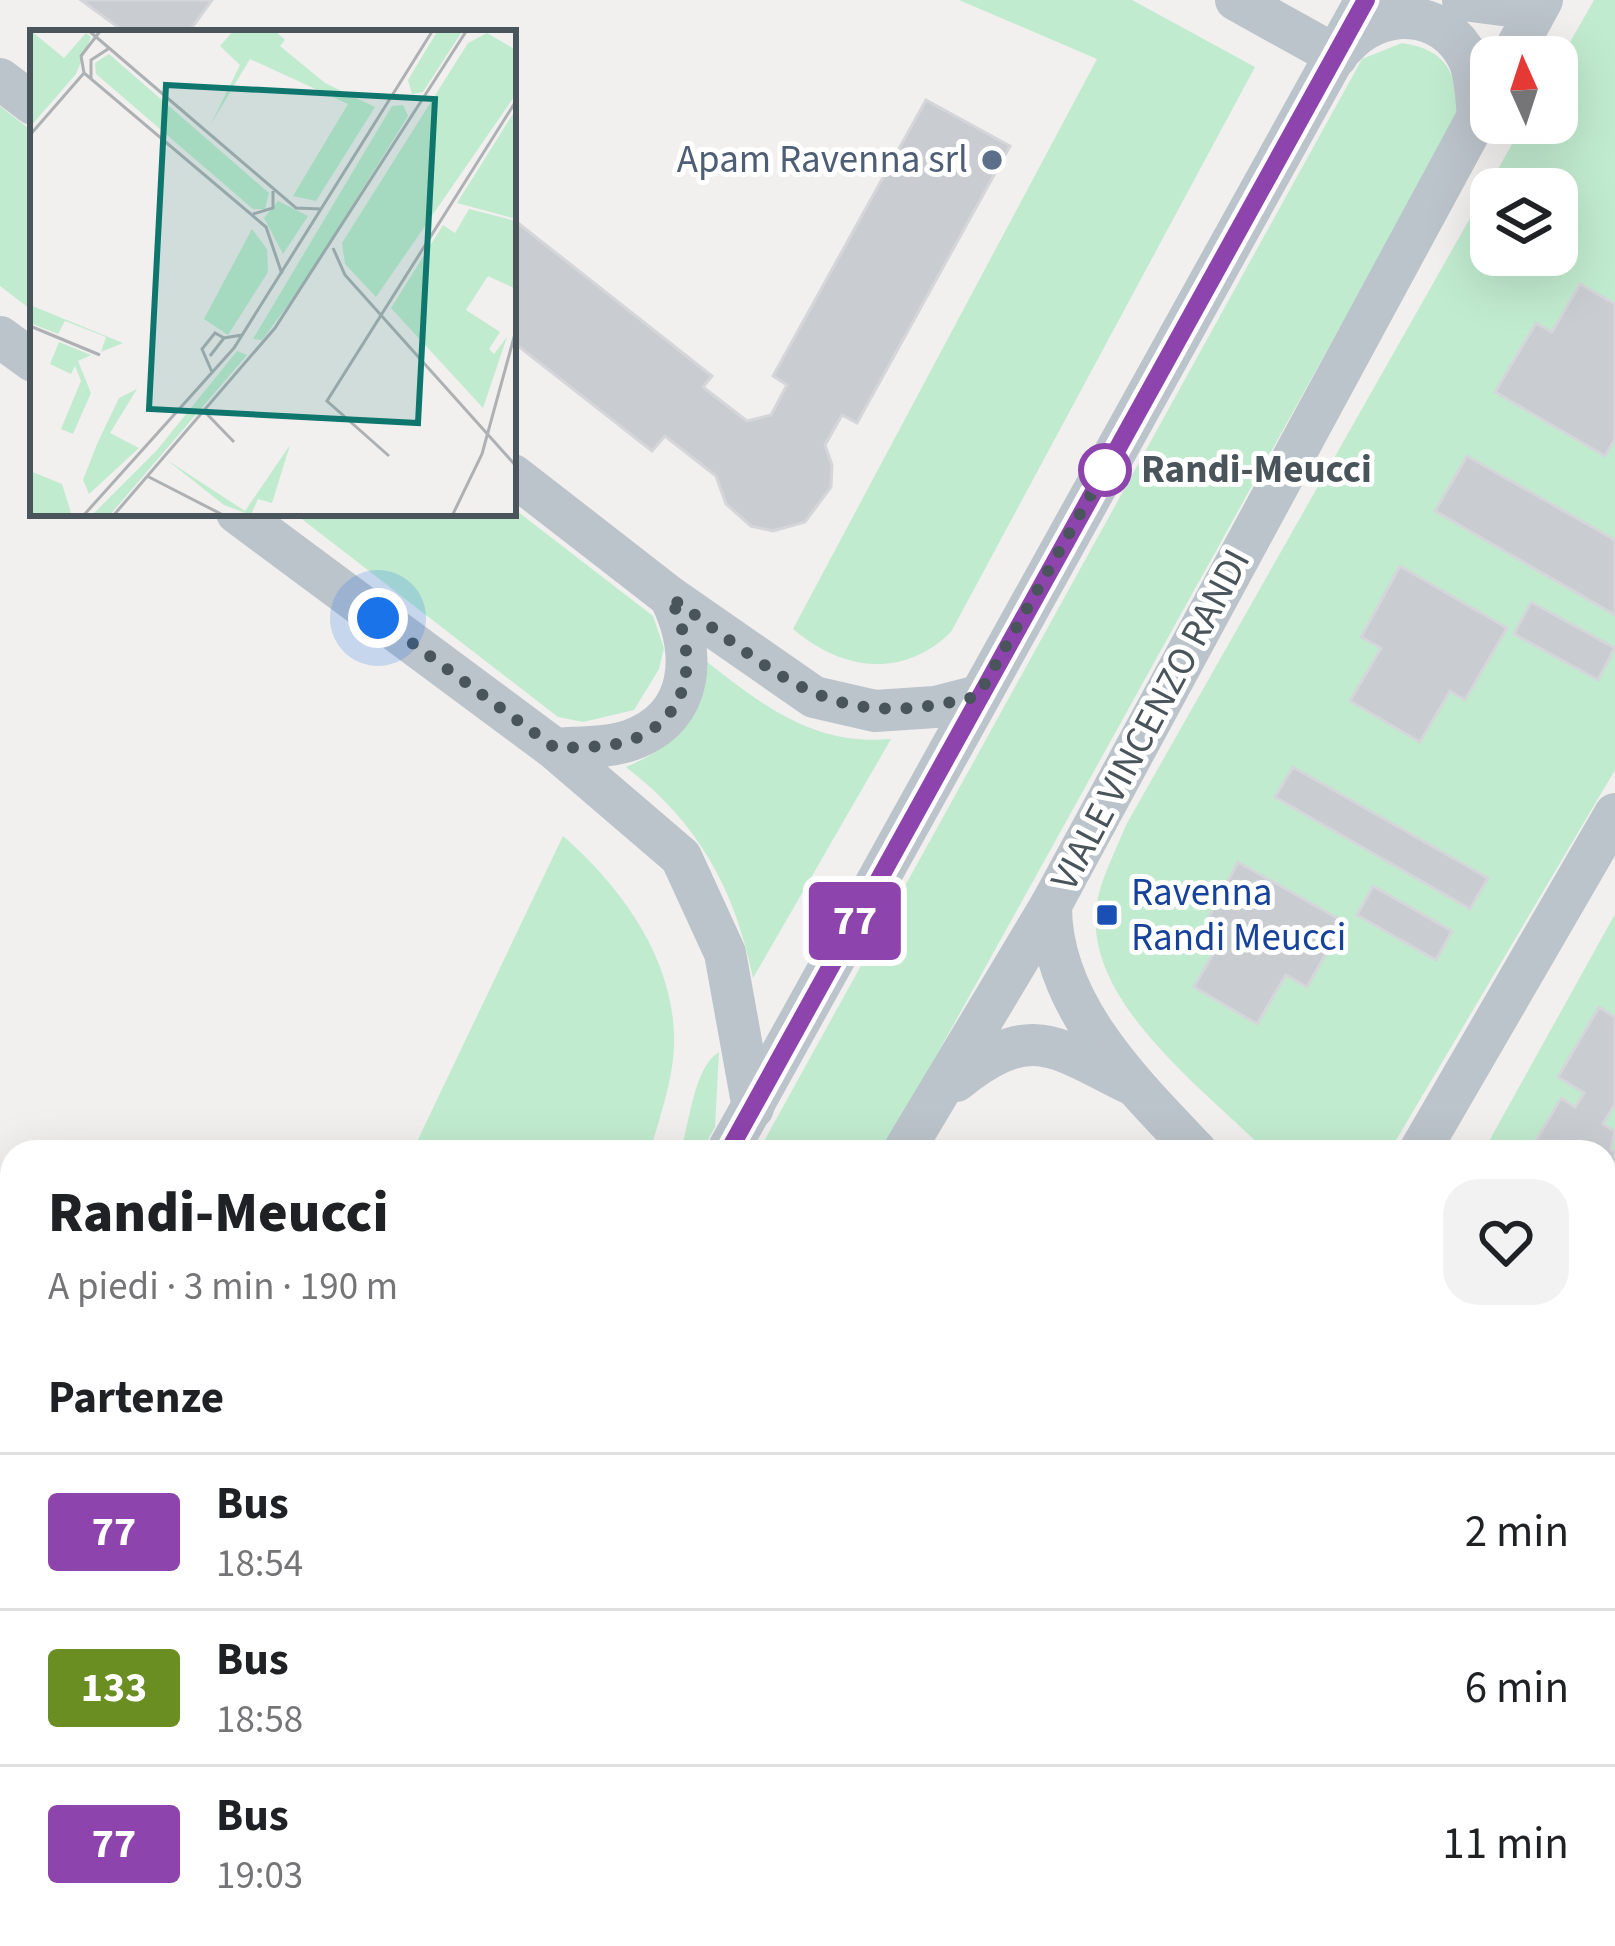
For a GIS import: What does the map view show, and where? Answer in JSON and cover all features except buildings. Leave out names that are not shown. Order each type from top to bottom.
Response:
[{"type":"street","points":[[1236,0],[1339,53]]},
{"type":"street","points":[[735,1140],[1366,0]]},
{"type":"street","points":[[1463,0],[1502,5],[1522,0]]},
{"type":"street","points":[[1522,36],[1542,0]]},
{"type":"street","points":[[1339,53],[1376,22],[1397,16],[1441,28],[1470,63]]},
{"type":"street","points":[[0,79],[30,102]]},
{"type":"street","name":"VIALE VINCENZO RANDI","points":[[912,1140],[1051,904],[1470,132]]},
{"type":"street","points":[[0,337],[30,360]]},
{"type":"street","points":[[516,477],[670,597],[814,697],[875,711],[935,707],[978,696]]},
{"type":"street","points":[[241,516],[555,748],[681,856],[724,953],[753,1108]]},
{"type":"street","points":[[555,748],[629,741],[656,726],[676,705],[688,677],[690,646],[670,597]]},
{"type":"street","points":[[1426,1140],[1615,814]]},
{"type":"street","points":[[1051,904],[1051,945],[1069,990],[1132,1085],[1185,1140]]},
{"type":"street","points":[[941,1093],[991,1053],[1024,1042],[1060,1049],[1132,1085]]},
{"type":"green space","points":[[959,0],[1132,0],[1255,67],[951,632],[912,658],[872,664],[851,661],[793,629],[1097,59]]},
{"type":"green space","points":[[1594,0],[1615,0],[1615,770],[1396,1140],[1254,1140],[1184,1074],[1131,1013],[1099,947],[1096,912],[1100,890],[1126,825],[1470,218],[1470,276],[1578,276],[1578,168],[1498,168],[1512,144],[1578,144],[1578,36],[1574,36]]},
{"type":"green space","points":[[1402,43],[1429,51],[1451,75],[1458,114],[890,1140],[765,1140],[1362,59]]},
{"type":"green space","points":[[0,106],[30,130],[30,309],[0,286]]},
{"type":"green space","points":[[516,510],[653,616],[664,648],[659,669],[634,710],[583,722],[558,717],[298,516],[516,516]]},
{"type":"green space","points":[[707,662],[770,708],[814,730],[863,740],[891,739],[753,978],[736,916],[710,860],[674,811],[626,767],[659,750],[684,728],[700,699]]},
{"type":"green space","points":[[563,836],[622,899],[663,976],[671,1004],[674,1048],[653,1140],[418,1140]]},
{"type":"green space","points":[[1615,914],[1615,1140],[1490,1140]]},
{"type":"green space","points":[[719,1052],[715,1127],[708,1140],[683,1140],[698,1083]]},
{"type":"bus line","name":"77","points":[[735,1140],[1366,0]]},
{"type":"place","name":"Apam Ravenna srl","points":[[992,160]]},
{"type":"place","name":"Randi-Meucci","points":[[1105,470]]},
{"type":"place","name":"Ravenna Randi Meucci","points":[[1107,915]]},
{"type":"route","points":[[378,618],[555,748],[629,741],[656,726],[676,705],[688,677],[690,646],[670,597],[814,697],[875,711],[935,707],[978,696],[1112,457],[1105,470]]}]
